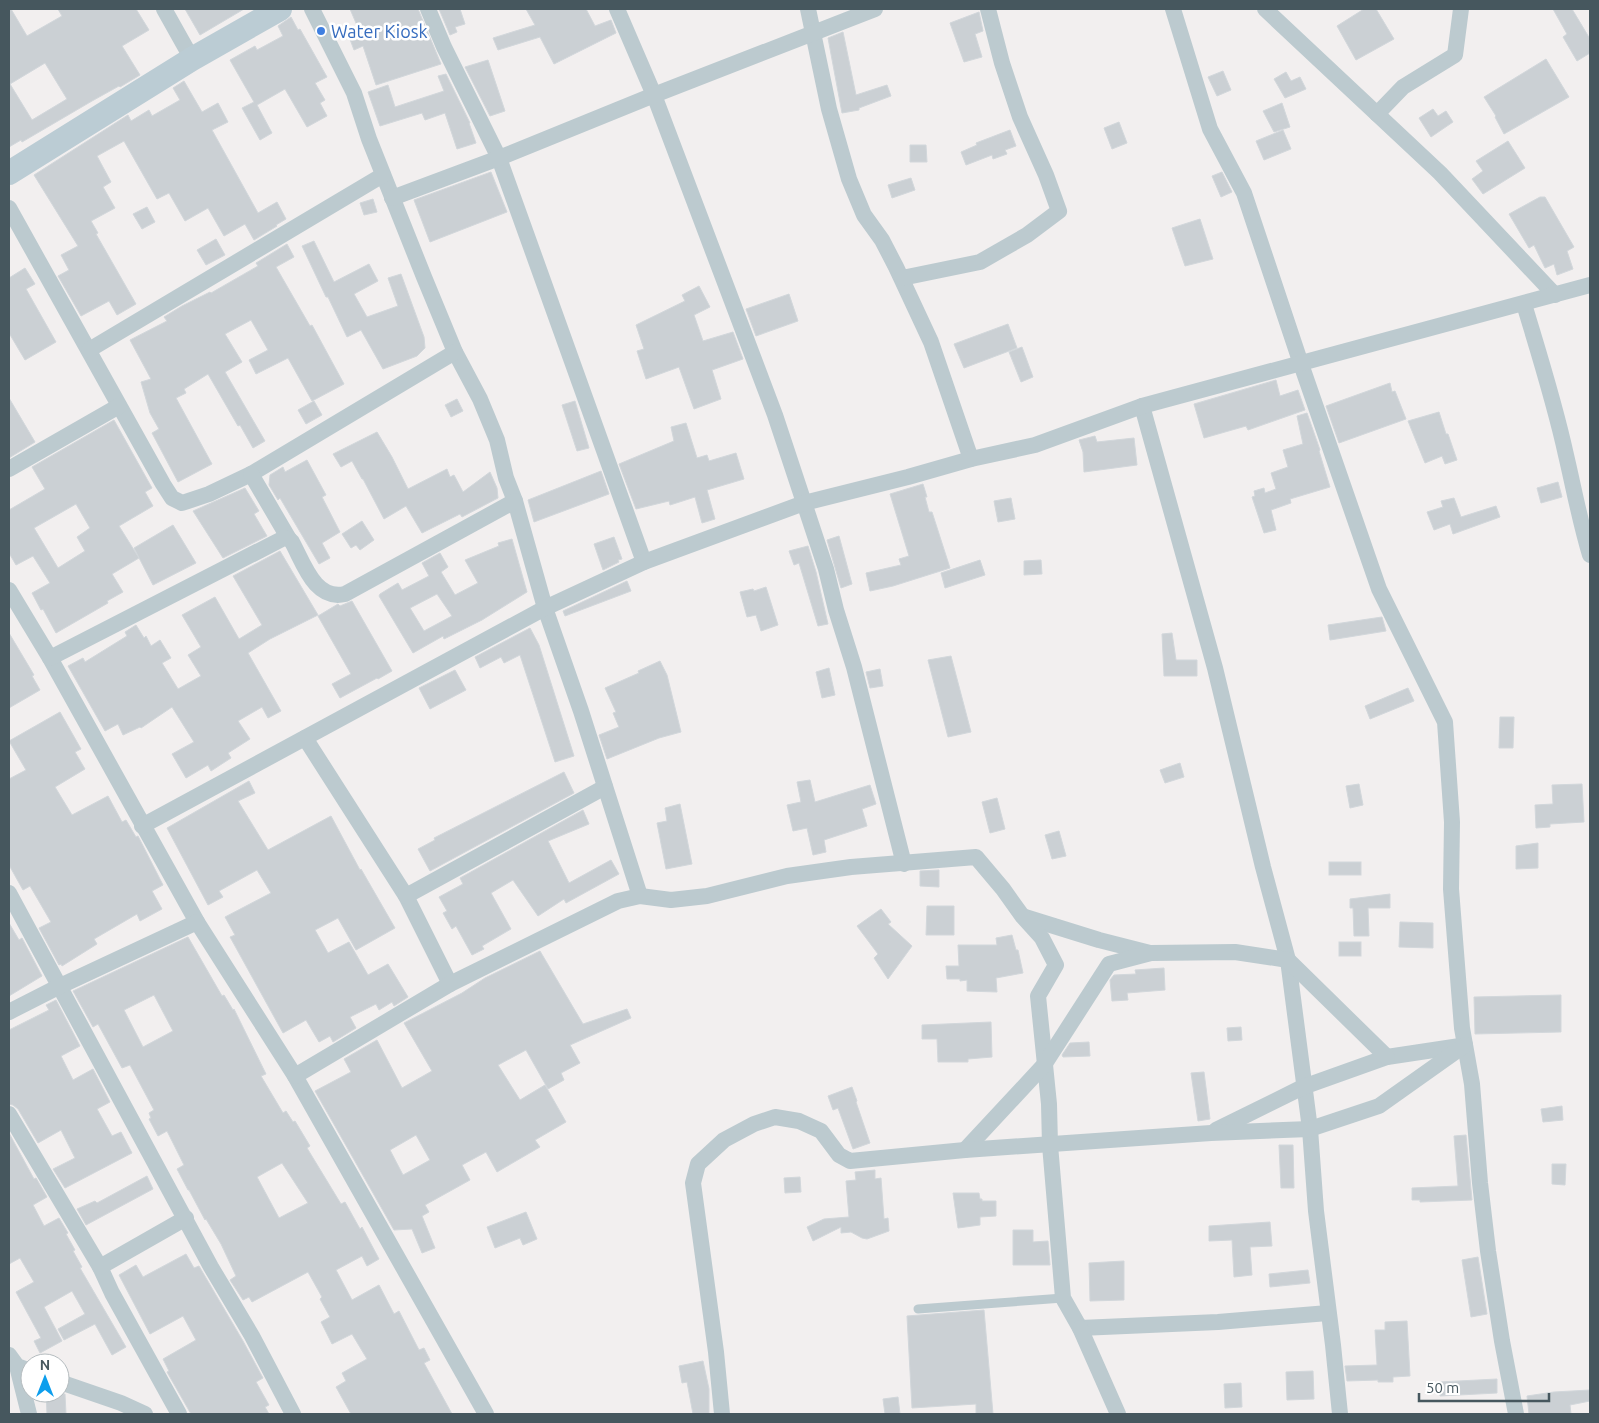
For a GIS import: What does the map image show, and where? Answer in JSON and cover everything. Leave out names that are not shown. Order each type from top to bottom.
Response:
[{"type":"main road","points":[[9,173],[192,59],[280,9]]},
{"type":"street","points":[[164,9],[192,59]]},
{"type":"street","points":[[312,9],[354,94],[368,139],[455,352],[480,399],[497,440],[506,478],[515,502],[545,608],[581,711],[640,896]]},
{"type":"street","points":[[428,9],[498,158],[644,562]]},
{"type":"street","points":[[617,9],[654,96],[775,415],[826,569],[836,610],[854,667],[904,864]]},
{"type":"street","points":[[808,9],[828,110],[849,179],[864,215],[882,240],[902,278],[930,342],[971,459]]},
{"type":"street","points":[[392,198],[875,9]]},
{"type":"street","points":[[902,278],[980,262],[1027,235],[1058,211],[1046,175],[1020,117],[1002,63],[988,9]]},
{"type":"street","points":[[1173,9],[1210,129],[1244,193],[1379,588],[1445,722],[1452,822],[1451,889],[1462,1028],[1472,1084],[1480,1183],[1488,1250],[1502,1341],[1516,1414]]},
{"type":"street","points":[[1265,9],[1440,173],[1555,295]]},
{"type":"street","points":[[1377,114],[1403,87],[1454,55],[1461,9]]},
{"type":"street","points":[[89,350],[383,175]]},
{"type":"street","points":[[9,208],[163,484],[172,498],[182,503],[209,494],[251,474],[455,352]]},
{"type":"street","points":[[142,826],[545,608],[644,562],[804,504],[971,459],[1036,445],[1142,406],[1590,285]]},
{"type":"street","points":[[1524,304],[1547,378],[1586,529],[1590,555]]},
{"type":"street","points":[[9,469],[119,406]]},
{"type":"street","points":[[1142,406],[1215,668],[1288,960],[1310,1129],[1316,1211],[1340,1414]]},
{"type":"street","points":[[251,474],[315,584],[322,591],[338,596],[345,594],[515,502]]},
{"type":"street","points":[[50,658],[284,538],[289,539]]},
{"type":"street","points":[[9,590],[50,658],[197,922],[295,1076],[486,1414]]},
{"type":"street","points":[[305,738],[406,896],[450,984]]},
{"type":"street","points":[[406,896],[605,787]]},
{"type":"street","points":[[295,1076],[450,984],[618,901],[640,896],[671,900],[708,896],[787,876],[851,867],[976,857],[1042,938],[1056,965],[1038,996],[1049,1104],[1050,1145],[1063,1298],[1080,1328],[1118,1414]]},
{"type":"street","points":[[9,893],[211,1267],[252,1336],[293,1414]]},
{"type":"street","points":[[1023,917],[1099,940],[1151,953]]},
{"type":"street","points":[[9,1012],[58,986],[197,922]]},
{"type":"street","points":[[964,1150],[1044,1065],[1109,964],[1151,953],[1235,952],[1288,960],[1387,1057]]},
{"type":"street","points":[[1211,1133],[1304,1087],[1387,1057],[1465,1045]]},
{"type":"street","points":[[722,1414],[716,1352],[693,1183],[698,1164],[724,1140],[754,1124],[775,1117],[799,1121],[821,1131],[840,1155],[850,1161],[964,1150],[1211,1133],[1310,1129],[1379,1106],[1465,1045]]},
{"type":"street","points":[[10,1120],[100,1267],[112,1293],[178,1414]]},
{"type":"street","points":[[100,1267],[186,1218]]},
{"type":"street","points":[[1080,1328],[1218,1322],[1328,1313]]},
{"type":"street","points":[[19,1364],[29,1414]]},
{"type":"street","points":[[70,1385],[121,1403],[146,1414]]},
{"type":"lane","points":[[918,1309],[1063,1298]]},
{"type":"building","points":[[9,9],[11,9],[27,36],[62,16],[58,9],[136,9],[149,30],[122,46],[140,75],[22,142],[21,140],[9,147]],"holes":[[[45,63],[67,99],[32,120],[10,84]]]},
{"type":"building","points":[[185,9],[244,9],[200,35]]},
{"type":"building","points":[[350,9],[418,9],[441,64],[376,85],[363,46],[354,50],[348,34],[359,30]]},
{"type":"building","points":[[439,9],[460,9],[465,24],[455,27],[457,32],[450,35]]},
{"type":"building","points":[[526,9],[586,9],[595,26],[611,20],[616,33],[554,64],[540,37],[498,50],[493,38],[535,25]]},
{"type":"building","points":[[1364,9],[1376,9],[1394,39],[1356,60],[1337,26]]},
{"type":"building","points":[[1553,9],[1572,9],[1590,39],[1590,53],[1577,61],[1563,37],[1567,34]]},
{"type":"building","points":[[979,12],[983,31],[975,34],[982,57],[964,62],[950,23]]},
{"type":"building","points":[[291,17],[298,30],[300,29],[327,77],[315,83],[325,100],[320,103],[327,116],[307,127],[285,89],[257,105],[272,133],[260,140],[242,108],[254,102],[230,60],[255,46],[257,50],[283,36],[278,26]]},
{"type":"building","points":[[843,32],[856,95],[887,85],[891,96],[859,108],[859,110],[842,113],[828,38]]},
{"type":"building","points":[[1546,59],[1569,97],[1504,134],[1496,116],[1484,97]]},
{"type":"building","points":[[488,60],[505,111],[490,116],[465,67]]},
{"type":"building","points":[[1223,71],[1231,90],[1217,96],[1208,77]]},
{"type":"building","points":[[1286,72],[1291,81],[1300,77],[1306,89],[1285,98],[1274,79]]},
{"type":"building","points":[[446,74],[470,123],[476,143],[457,149],[445,113],[425,120],[422,113],[380,126],[368,92],[388,85],[395,107],[444,91],[438,76]]},
{"type":"building","points":[[184,81],[202,112],[218,103],[228,122],[212,130],[258,213],[277,202],[286,219],[254,240],[245,224],[224,236],[208,208],[185,221],[169,193],[157,199],[124,141],[97,156],[111,182],[103,187],[115,208],[91,221],[98,233],[96,234],[136,304],[117,315],[109,301],[81,316],[58,276],[69,270],[61,255],[78,246],[34,175],[128,115],[131,121],[149,110],[152,116],[180,100],[173,88]]},
{"type":"building","points":[[1282,103],[1290,127],[1274,132],[1263,111]]},
{"type":"building","points":[[1433,109],[1438,116],[1446,111],[1453,122],[1431,137],[1419,118]]},
{"type":"building","points":[[1119,122],[1127,143],[1112,149],[1104,128]]},
{"type":"building","points":[[1010,130],[1016,146],[1005,150],[1007,154],[993,159],[992,155],[966,165],[961,152],[977,145],[976,143]]},
{"type":"building","points":[[1283,130],[1291,149],[1264,160],[1256,141]]},
{"type":"building","points":[[1508,141],[1525,168],[1483,194],[1472,179],[1483,171],[1476,161]]},
{"type":"building","points":[[910,145],[926,145],[927,162],[910,162]]},
{"type":"building","points":[[491,172],[507,212],[430,242],[414,200]]},
{"type":"building","points":[[1222,172],[1232,192],[1221,197],[1212,176]]},
{"type":"building","points":[[911,178],[915,190],[892,198],[888,185]]},
{"type":"building","points":[[1540,197],[1545,197],[1574,247],[1567,251],[1573,269],[1557,275],[1554,264],[1545,268],[1534,245],[1529,248],[1509,214]]},
{"type":"building","points":[[373,199],[377,212],[364,215],[360,203]]},
{"type":"building","points":[[147,207],[155,222],[142,229],[133,214]]},
{"type":"building","points":[[1200,219],[1213,259],[1185,266],[1172,228]]},
{"type":"building","points":[[216,239],[225,255],[206,265],[197,250]]},
{"type":"building","points":[[314,241],[334,282],[369,264],[378,281],[354,294],[367,317],[398,306],[388,278],[401,274],[424,337],[425,348],[417,356],[383,369],[361,330],[347,337],[302,246]]},
{"type":"building","points":[[287,244],[294,257],[276,267],[310,326],[312,325],[344,384],[312,401],[288,358],[256,374],[249,360],[268,350],[251,320],[225,334],[242,362],[225,372],[265,441],[253,448],[208,374],[184,389],[186,393],[176,398],[212,464],[178,482],[152,433],[159,429],[150,413],[141,382],[151,379],[130,340],[167,321],[164,317],[182,306],[211,293],[258,266],[256,263]]},
{"type":"building","points":[[25,268],[35,284],[26,289],[56,342],[25,360],[9,333],[9,278]]},
{"type":"building","points":[[699,286],[710,307],[694,315],[703,341],[733,332],[743,359],[712,370],[721,399],[694,409],[679,367],[646,379],[637,351],[644,349],[636,325],[685,301],[682,295]]},
{"type":"building","points":[[789,294],[798,321],[756,336],[746,309]]},
{"type":"building","points":[[1008,324],[1017,348],[964,368],[954,344]]},
{"type":"building","points":[[1022,347],[1033,377],[1021,382],[1009,352]]},
{"type":"building","points":[[1276,380],[1280,396],[1298,390],[1305,410],[1248,430],[1246,426],[1204,438],[1194,404]]},
{"type":"building","points":[[1390,383],[1392,392],[1395,391],[1406,419],[1339,443],[1326,406]]},
{"type":"building","points":[[9,398],[35,442],[9,458]]},
{"type":"building","points":[[457,399],[463,411],[451,417],[445,405]]},
{"type":"building","points":[[314,401],[322,415],[306,424],[298,410]]},
{"type":"building","points":[[575,401],[589,448],[577,451],[562,405]]},
{"type":"building","points":[[1439,412],[1457,460],[1445,464],[1442,456],[1425,463],[1408,421]]},
{"type":"building","points":[[1307,413],[1330,487],[1290,499],[1291,503],[1271,510],[1276,530],[1264,533],[1252,497],[1255,496],[1254,491],[1264,488],[1265,493],[1276,489],[1271,473],[1288,467],[1283,450],[1303,444],[1297,416]]},
{"type":"building","points":[[114,420],[152,488],[145,492],[153,506],[119,526],[139,558],[112,574],[123,592],[107,601],[108,603],[56,633],[32,593],[50,583],[33,556],[16,565],[9,553],[9,510],[45,489],[32,467]],"holes":[[[76,504],[90,528],[77,537],[85,551],[58,568],[34,528]]]},
{"type":"building","points":[[686,423],[697,458],[707,455],[709,461],[736,453],[744,479],[707,490],[715,519],[702,523],[695,497],[670,505],[669,501],[636,509],[619,464],[674,441],[671,427]]},
{"type":"building","points":[[377,432],[408,489],[447,469],[450,477],[454,475],[463,492],[490,472],[497,488],[498,498],[462,517],[460,514],[422,533],[406,506],[384,519],[352,461],[341,467],[333,454]]},
{"type":"building","points":[[1095,436],[1097,442],[1134,438],[1137,465],[1084,472],[1083,452],[1079,440]]},
{"type":"building","points":[[307,460],[326,495],[322,497],[340,532],[322,543],[330,558],[319,564],[280,498],[278,500],[269,485],[270,475],[283,467],[285,472]]},
{"type":"building","points":[[601,471],[609,494],[534,522],[528,500]]},
{"type":"building","points":[[1558,482],[1562,497],[1541,503],[1537,488]]},
{"type":"building","points":[[923,484],[929,512],[932,512],[950,568],[893,586],[870,591],[866,573],[901,565],[899,559],[909,556],[890,494]]},
{"type":"building","points":[[245,488],[259,511],[254,514],[267,536],[223,558],[193,511]]},
{"type":"building","points":[[1011,498],[1015,519],[998,522],[994,501]]},
{"type":"building","points":[[1454,498],[1461,517],[1496,506],[1500,517],[1453,534],[1450,524],[1434,530],[1427,512],[1443,507],[1441,501]]},
{"type":"building","points":[[362,521],[374,540],[360,550],[356,545],[351,548],[342,534]]},
{"type":"building","points":[[173,525],[196,563],[153,585],[134,548]]},
{"type":"building","points":[[839,536],[852,584],[841,588],[827,540]]},
{"type":"building","points":[[614,537],[622,559],[603,570],[594,544]]},
{"type":"building","points":[[512,539],[527,592],[482,620],[444,639],[443,636],[413,653],[379,596],[380,594],[398,583],[402,590],[429,576],[422,563],[440,553],[448,567],[441,572],[455,595],[478,583],[465,560],[499,546],[498,543]],"holes":[[[437,594],[452,616],[424,631],[410,608]]]},
{"type":"building","points":[[808,546],[828,624],[818,626],[799,563],[794,565],[789,551]]},
{"type":"building","points":[[280,551],[318,615],[270,639],[248,653],[281,711],[268,718],[262,707],[238,721],[250,739],[228,753],[231,758],[211,771],[208,765],[186,778],[172,754],[194,742],[172,707],[141,728],[123,735],[118,724],[105,731],[68,666],[83,658],[85,662],[127,636],[125,632],[136,625],[144,638],[146,636],[151,646],[160,640],[171,658],[162,663],[178,689],[201,676],[188,655],[201,647],[182,615],[215,597],[239,639],[262,625],[233,576]]},
{"type":"building","points":[[980,560],[985,575],[945,588],[941,573]]},
{"type":"building","points":[[1041,560],[1042,574],[1024,575],[1024,561]]},
{"type":"building","points":[[627,581],[631,591],[565,616],[563,611]]},
{"type":"building","points":[[766,587],[778,625],[761,631],[756,615],[747,617],[740,592],[753,589],[754,591]]},
{"type":"building","points":[[352,601],[392,671],[340,698],[332,684],[351,674],[318,616],[338,604],[340,606]]},
{"type":"building","points":[[1382,617],[1386,631],[1330,640],[1328,625]]},
{"type":"building","points":[[530,628],[539,645],[574,756],[555,762],[520,655],[504,663],[501,657],[480,668],[475,657]]},
{"type":"building","points":[[9,633],[34,675],[32,676],[40,690],[9,708]]},
{"type":"building","points":[[1172,633],[1176,660],[1197,660],[1197,676],[1164,676],[1162,634]]},
{"type":"building","points":[[951,656],[971,732],[948,737],[928,660]]},
{"type":"building","points":[[660,661],[667,675],[681,732],[659,738],[607,759],[599,735],[619,727],[613,713],[616,712],[605,688],[639,673],[638,671]]},
{"type":"building","points":[[829,668],[835,695],[822,698],[816,672]]},
{"type":"building","points":[[880,669],[883,686],[870,688],[866,672]]},
{"type":"building","points":[[455,670],[466,690],[430,709],[419,688]]},
{"type":"building","points":[[1408,688],[1414,701],[1370,719],[1365,706]]},
{"type":"building","points":[[60,712],[81,749],[75,752],[85,769],[55,787],[72,815],[108,796],[122,822],[126,820],[136,837],[138,836],[163,885],[152,891],[162,909],[140,921],[137,914],[94,939],[97,944],[62,966],[61,964],[59,965],[39,928],[51,922],[30,886],[23,890],[9,865],[9,779],[26,770],[9,741]]},
{"type":"building","points":[[1500,717],[1514,717],[1513,748],[1499,748]]},
{"type":"building","points":[[1180,763],[1184,777],[1165,783],[1160,770]]},
{"type":"building","points":[[564,772],[574,793],[430,871],[418,849],[435,840],[434,838]]},
{"type":"building","points":[[810,780],[815,802],[870,785],[876,804],[862,809],[867,826],[824,840],[826,852],[813,855],[807,828],[793,831],[787,805],[801,802],[797,782]]},
{"type":"building","points":[[249,781],[255,793],[238,801],[268,850],[331,816],[360,870],[395,928],[356,950],[338,918],[315,930],[328,953],[349,942],[368,975],[388,964],[408,997],[394,1006],[392,1002],[379,1010],[376,1004],[350,1017],[356,1028],[333,1042],[330,1036],[319,1042],[306,1020],[283,1033],[230,937],[235,935],[225,917],[271,893],[257,870],[219,891],[223,897],[208,905],[167,828]]},
{"type":"building","points":[[1359,784],[1363,805],[1350,808],[1346,786]]},
{"type":"building","points":[[1582,784],[1584,822],[1550,824],[1550,827],[1536,828],[1535,805],[1553,804],[1552,785]]},
{"type":"building","points":[[997,798],[1005,829],[990,833],[982,802]]},
{"type":"building","points":[[680,804],[692,864],[666,869],[657,823],[667,821],[665,808]]},
{"type":"building","points":[[583,810],[589,824],[548,841],[569,883],[611,860],[619,874],[566,903],[564,899],[538,916],[513,880],[491,893],[511,929],[482,946],[484,949],[472,955],[456,926],[452,929],[443,913],[447,911],[439,897],[463,884],[460,878]]},
{"type":"building","points":[[1059,831],[1066,856],[1052,859],[1045,835]]},
{"type":"building","points":[[1538,843],[1538,868],[1516,869],[1516,846]]},
{"type":"building","points":[[1329,862],[1361,862],[1361,875],[1329,875]]},
{"type":"building","points":[[939,870],[939,887],[920,886],[920,871]]},
{"type":"building","points":[[1390,894],[1390,908],[1368,908],[1369,936],[1354,936],[1353,908],[1350,908],[1350,899]]},
{"type":"building","points":[[927,906],[954,906],[954,935],[926,935]]},
{"type":"building","points":[[881,909],[891,922],[888,924],[912,946],[888,979],[874,958],[878,954],[857,926]]},
{"type":"building","points":[[1400,922],[1433,923],[1433,948],[1399,947]]},
{"type":"building","points":[[9,923],[19,940],[22,938],[42,976],[9,996]]},
{"type":"building","points":[[1012,935],[1016,950],[1018,950],[1023,973],[996,978],[997,992],[967,991],[967,980],[947,979],[946,966],[959,966],[958,945],[997,945],[996,938]]},
{"type":"building","points":[[188,937],[222,996],[224,995],[234,1009],[266,1074],[261,1076],[283,1113],[286,1111],[293,1122],[295,1121],[310,1146],[307,1148],[341,1204],[345,1202],[360,1229],[362,1227],[379,1259],[367,1266],[362,1256],[336,1270],[352,1300],[379,1285],[394,1314],[399,1311],[419,1350],[424,1348],[430,1360],[424,1363],[452,1414],[351,1414],[336,1387],[346,1381],[342,1373],[367,1359],[352,1334],[332,1344],[321,1322],[330,1317],[320,1299],[322,1297],[308,1272],[252,1302],[249,1297],[243,1300],[230,1280],[236,1276],[221,1244],[205,1220],[177,1169],[184,1165],[167,1131],[158,1136],[149,1119],[151,1118],[149,1113],[154,1110],[130,1065],[122,1068],[98,1024],[93,1027],[73,991]],"holes":[[[154,995],[173,1031],[143,1047],[124,1010]],[[282,1163],[308,1203],[279,1218],[257,1177]]]},
{"type":"building","points":[[1339,942],[1361,942],[1361,956],[1339,956]]},
{"type":"building","points":[[540,951],[583,1024],[627,1009],[631,1018],[570,1045],[580,1063],[561,1073],[564,1080],[548,1089],[526,1050],[498,1065],[520,1100],[545,1085],[566,1122],[535,1140],[540,1147],[497,1172],[486,1152],[462,1165],[470,1180],[425,1205],[429,1212],[422,1216],[435,1248],[422,1253],[412,1229],[394,1230],[315,1091],[351,1072],[344,1059],[377,1040],[402,1088],[432,1071],[404,1023],[462,993],[485,978]],"holes":[[[416,1135],[430,1160],[403,1175],[390,1150]]]},
{"type":"building","points":[[1164,968],[1165,990],[1127,993],[1128,1000],[1112,1001],[1110,980],[1114,975],[1136,974],[1135,970]]},
{"type":"building","points":[[1561,995],[1561,1032],[1475,1034],[1474,997]]},
{"type":"building","points":[[56,1000],[80,1046],[61,1056],[73,1080],[93,1069],[110,1102],[97,1109],[112,1136],[121,1132],[132,1153],[65,1188],[53,1169],[75,1158],[61,1130],[38,1143],[18,1109],[9,1104],[9,1030],[49,1010],[46,1005]]},
{"type":"building","points":[[991,1022],[992,1057],[968,1059],[968,1062],[938,1062],[937,1039],[922,1039],[922,1025]]},
{"type":"building","points":[[1241,1027],[1242,1040],[1228,1041],[1227,1028]]},
{"type":"building","points":[[1089,1042],[1090,1056],[1063,1057],[1062,1055],[1070,1043]]},
{"type":"building","points":[[1204,1072],[1210,1119],[1198,1121],[1191,1073]]},
{"type":"building","points":[[852,1087],[870,1143],[853,1149],[838,1108],[833,1110],[828,1096]]},
{"type":"building","points":[[1562,1106],[1563,1120],[1543,1122],[1541,1109]]},
{"type":"building","points":[[9,1133],[34,1179],[36,1178],[47,1197],[33,1205],[44,1226],[59,1218],[68,1233],[66,1234],[75,1250],[73,1251],[82,1267],[80,1268],[126,1347],[112,1355],[95,1324],[64,1340],[58,1329],[85,1314],[72,1291],[44,1307],[62,1341],[40,1353],[34,1341],[41,1338],[16,1292],[34,1282],[20,1258],[9,1264]]},
{"type":"building","points":[[1466,1135],[1472,1200],[1420,1202],[1420,1200],[1412,1200],[1412,1188],[1458,1186],[1454,1136]]},
{"type":"building","points":[[1279,1145],[1293,1145],[1294,1188],[1281,1188]]},
{"type":"building","points":[[1552,1164],[1566,1164],[1565,1185],[1552,1184]]},
{"type":"building","points":[[875,1170],[875,1179],[881,1178],[884,1219],[888,1218],[889,1231],[867,1239],[851,1232],[841,1233],[841,1227],[813,1241],[807,1227],[824,1219],[849,1217],[846,1181],[856,1180],[855,1172]]},
{"type":"building","points":[[147,1176],[153,1189],[86,1225],[77,1209],[95,1201],[97,1203]]},
{"type":"building","points":[[800,1177],[801,1192],[785,1193],[784,1178]]},
{"type":"building","points":[[953,1193],[979,1193],[982,1201],[996,1201],[996,1216],[980,1217],[980,1225],[958,1228]]},
{"type":"building","points":[[526,1212],[537,1239],[523,1245],[520,1238],[495,1248],[487,1227]]},
{"type":"building","points":[[1270,1222],[1272,1246],[1250,1247],[1252,1275],[1234,1277],[1232,1240],[1209,1241],[1209,1226]]},
{"type":"building","points":[[1013,1230],[1033,1230],[1033,1242],[1048,1241],[1050,1265],[1013,1265]]},
{"type":"building","points":[[186,1254],[194,1268],[199,1266],[263,1378],[256,1382],[269,1405],[265,1407],[269,1414],[191,1414],[167,1372],[169,1371],[163,1359],[196,1340],[183,1316],[150,1334],[119,1275],[136,1265],[143,1277]]},
{"type":"building","points":[[1478,1257],[1487,1314],[1471,1317],[1462,1260]]},
{"type":"building","points":[[1124,1261],[1124,1300],[1090,1301],[1089,1263]]},
{"type":"building","points":[[1308,1270],[1310,1283],[1270,1287],[1269,1274]]},
{"type":"building","points":[[984,1310],[993,1414],[976,1414],[976,1404],[912,1408],[907,1316]]},
{"type":"building","points":[[1407,1321],[1410,1376],[1393,1377],[1393,1382],[1378,1382],[1378,1380],[1347,1381],[1345,1366],[1377,1365],[1375,1330],[1385,1330],[1385,1322]]},
{"type":"building","points":[[703,1361],[709,1389],[709,1414],[693,1414],[687,1382],[682,1383],[679,1366]]},
{"type":"building","points":[[1313,1371],[1314,1399],[1287,1400],[1286,1372]]},
{"type":"building","points":[[1497,1379],[1497,1393],[1440,1396],[1439,1382]]},
{"type":"building","points":[[1241,1383],[1242,1407],[1225,1408],[1224,1384]]},
{"type":"building","points":[[1590,1390],[1590,1401],[1570,1405],[1571,1414],[1529,1414],[1527,1396]]},
{"type":"building","points":[[898,1397],[900,1414],[885,1414],[883,1399]]},
{"type":"building","points":[[46,1403],[65,1403],[66,1414],[47,1414]]},
{"type":"place","name":"Water Kiosk","points":[[321,31]]}]
